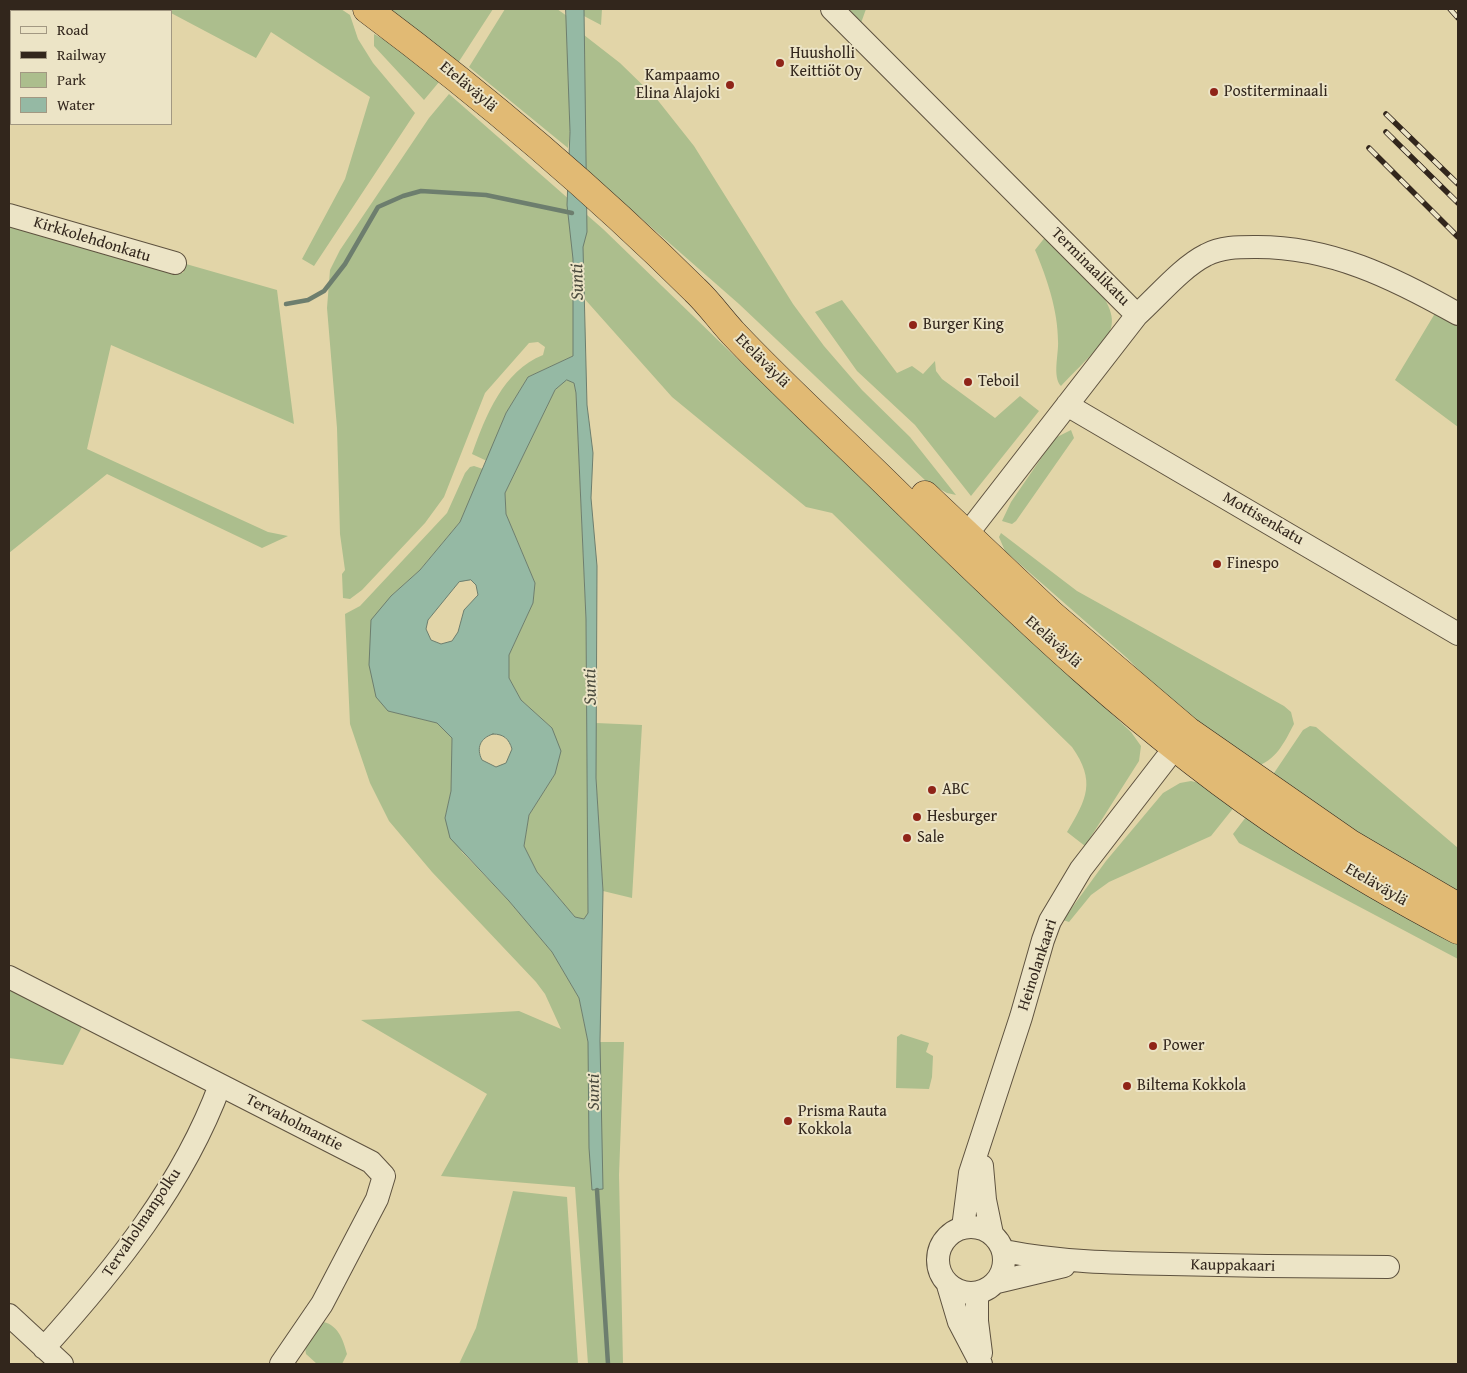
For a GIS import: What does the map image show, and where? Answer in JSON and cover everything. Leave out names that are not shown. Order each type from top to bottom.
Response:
[{"type":"highway","name":"Eteläväylä","points":[[367,9],[433,58],[549,154],[698,292],[742,324],[787,364],[1073,661],[1182,739],[1349,843],[1458,906]]},
{"type":"highway","name":"Eteläväylä","points":[[1182,739],[1295,835],[1389,893],[1458,930]]},
{"type":"street","name":"Terminaalikatu","points":[[832,9],[1137,315],[961,543]]},
{"type":"street","name":"Kirkkolehdonkatu","points":[[9,215],[175,263]]},
{"type":"street","points":[[1137,315],[1206,254],[1228,247],[1270,247],[1316,253],[1352,263],[1401,282],[1458,314]]},
{"type":"street","name":"Mottisenkatu","points":[[1067,405],[1458,634]]},
{"type":"street","name":"Heinolankaari","points":[[963,1228],[970,1173],[1050,921],[1081,869],[1182,739]]},
{"type":"street","name":"Tervaholmantie","points":[[9,977],[371,1162],[384,1176],[377,1199],[322,1304],[282,1364]]},
{"type":"street","name":"Tervaholmanpolku","points":[[44,1348],[103,1282],[145,1225],[197,1138],[220,1085]]},
{"type":"street","name":"Heinolankaari","points":[[979,1148],[985,1200],[998,1242]]},
{"type":"street","points":[[948,1285],[966,1294],[978,1294],[997,1282],[1003,1272],[998,1242],[974,1227],[963,1228],[946,1238],[939,1252],[938,1267],[948,1285],[959,1322],[981,1364]]},
{"type":"street","name":"Kauppakaari","points":[[998,1242],[1034,1257],[1079,1262],[1388,1267]]},
{"type":"street","name":"Kauppakaari","points":[[997,1282],[1079,1262]]},
{"type":"street","points":[[978,1294],[977,1321],[981,1364]]},
{"type":"street","points":[[9,1316],[62,1364]]},
{"type":"green space","points":[[9,9],[46,9],[10,10],[9,90]]},
{"type":"green space","points":[[163,9],[341,9],[350,15],[358,39],[373,63],[415,113],[314,266],[302,259],[345,179],[370,97],[271,32],[256,58],[172,14],[172,10]]},
{"type":"green space","points":[[388,9],[493,9],[458,63]]},
{"type":"green space","points":[[505,9],[557,9],[567,16],[570,132],[568,148],[469,67]]},
{"type":"green space","points":[[584,9],[602,9],[601,25],[584,16]]},
{"type":"green space","points":[[846,9],[866,9],[861,23]]},
{"type":"green space","points":[[374,34],[392,44],[439,82],[424,100],[374,46]]},
{"type":"green space","points":[[584,35],[620,63],[656,98],[694,146],[793,304],[824,346],[862,390],[910,437],[956,495],[947,493],[927,482],[739,304],[586,170]]},
{"type":"green space","points":[[449,94],[603,229],[840,458],[1131,732],[1141,746],[1139,761],[1085,846],[1067,832],[1080,810],[1086,790],[1084,770],[1072,747],[832,513],[806,507],[672,397],[574,287],[573,356],[528,377],[506,413],[487,461],[472,454],[490,410],[507,383],[517,372],[529,362],[543,355],[545,347],[538,342],[529,343],[485,393],[444,497],[425,523],[362,590],[350,599],[343,598],[342,574],[345,570],[340,534],[337,428],[327,308],[330,270],[340,250],[429,118]]},
{"type":"green space","points":[[9,225],[183,273],[186,264],[277,290],[294,424],[111,345],[87,449],[268,532],[288,536],[262,548],[107,474],[9,553]]},
{"type":"green space","points":[[1046,236],[1090,279],[1109,306],[1112,319],[1107,336],[1061,386],[1057,377],[1058,330],[1054,306],[1048,283],[1035,250]]},
{"type":"green space","points":[[842,300],[897,373],[912,366],[923,374],[935,361],[936,371],[942,379],[995,418],[1020,396],[1039,411],[971,496],[915,425],[857,371],[815,312]]},
{"type":"green space","points":[[1437,310],[1458,325],[1458,427],[1395,380]]},
{"type":"green space","points":[[567,379],[574,383],[576,393],[586,619],[588,913],[584,919],[575,917],[537,872],[524,846],[529,815],[555,774],[552,728],[521,700],[509,678],[509,655],[533,603],[535,583],[506,514],[505,493],[555,390]]},
{"type":"green space","points":[[1071,430],[1074,438],[1016,521],[1012,524],[1002,521],[1011,502],[1055,438]]},
{"type":"green space","points":[[474,466],[483,469],[460,522],[420,570],[391,596],[388,711],[437,723],[452,738],[451,791],[445,818],[462,852],[509,901],[552,952],[579,998],[588,1042],[624,1042],[619,1175],[623,1364],[588,1364],[575,1187],[441,1176],[487,1094],[361,1020],[519,1011],[561,1029],[545,994],[536,982],[432,872],[389,821],[370,783],[350,724],[345,614],[360,606],[447,513],[465,473],[470,467]]},
{"type":"green space","points":[[1001,533],[1077,591],[1284,706],[1291,712],[1294,724],[1274,756],[1254,767],[1192,724],[1127,658],[1005,551],[999,537]]},
{"type":"green space","points":[[596,723],[642,725],[632,898],[603,891],[596,778]]},
{"type":"green space","points":[[1310,726],[1316,727],[1458,848],[1458,897],[1270,779],[1303,730]]},
{"type":"green space","points":[[1191,781],[1204,784],[1235,806],[1211,836],[1109,882],[1091,895],[1069,922],[1063,920],[1106,861],[1163,793],[1180,783]]},
{"type":"green space","points":[[1249,813],[1458,941],[1458,959],[1239,843],[1233,834]]},
{"type":"green space","points":[[9,985],[84,1023],[63,1065],[9,1058]]},
{"type":"green space","points":[[901,1034],[929,1043],[926,1052],[933,1056],[932,1077],[929,1089],[896,1088],[897,1037]]},
{"type":"green space","points":[[513,1191],[567,1197],[578,1364],[459,1364],[476,1328]]},
{"type":"green space","points":[[320,1321],[331,1325],[339,1333],[347,1354],[342,1364],[317,1364],[306,1354],[304,1341]]},
{"type":"water","points":[[566,9],[584,9],[587,232],[583,247],[587,405],[593,453],[591,498],[597,566],[596,778],[603,891],[600,1041],[603,1189],[592,1190],[589,1148],[588,1042],[579,998],[552,952],[509,901],[450,838],[445,818],[451,791],[452,738],[437,723],[388,711],[376,697],[369,665],[371,620],[391,596],[420,570],[460,522],[506,413],[528,377],[573,356],[573,259],[567,205],[570,132]],"holes":[[[567,380],[574,383],[576,393],[586,619],[588,913],[584,919],[575,917],[537,872],[524,846],[529,815],[555,774],[561,751],[552,728],[521,700],[509,678],[509,655],[533,603],[535,583],[506,514],[505,493],[555,390]],[[471,580],[476,585],[478,595],[464,610],[458,632],[452,641],[441,644],[431,640],[426,629],[428,620],[459,582]],[[493,734],[500,735],[509,742],[512,749],[506,763],[496,767],[482,760],[479,751],[480,744]]]},
{"type":"waterway","points":[[286,304],[308,300],[324,291],[345,264],[378,207],[403,196],[421,191],[486,195],[572,213]]},
{"type":"waterway","name":"Sunti","points":[[597,1190],[608,1364]]},
{"type":"railway","points":[[1450,9],[1458,18]]},
{"type":"railway","points":[[1386,114],[1458,184]]},
{"type":"railway","points":[[1386,132],[1458,203]]},
{"type":"railway","points":[[1369,148],[1458,237]]},
{"type":"place","name":"Huusholli Keittiöt Oy","points":[[780,63]]},
{"type":"place","name":"Kampaamo Elina Alajoki","points":[[730,85]]},
{"type":"place","name":"Postiterminaali","points":[[1214,92]]},
{"type":"place","name":"Burger King","points":[[913,325]]},
{"type":"place","name":"Teboil","points":[[968,382]]},
{"type":"place","name":"Finespo","points":[[1217,564]]},
{"type":"place","name":"ABC","points":[[932,790]]},
{"type":"place","name":"Hesburger","points":[[917,817]]},
{"type":"place","name":"Sale","points":[[907,838]]},
{"type":"place","name":"Power","points":[[1153,1046]]},
{"type":"place","name":"Biltema Kokkola","points":[[1127,1086]]},
{"type":"place","name":"Prisma Rauta Kokkola","points":[[788,1121]]}]
